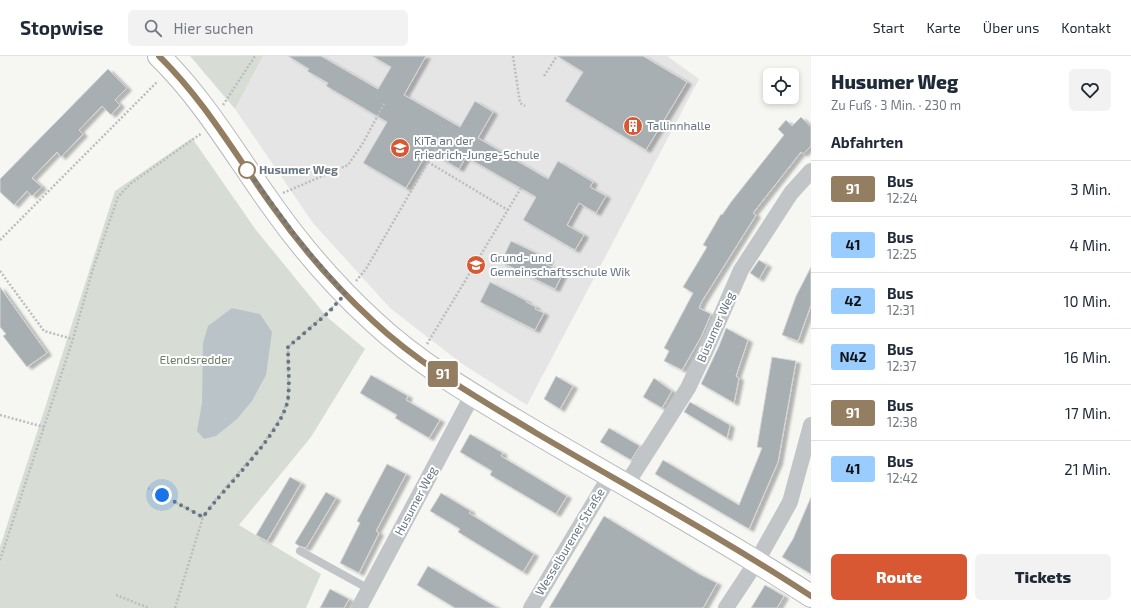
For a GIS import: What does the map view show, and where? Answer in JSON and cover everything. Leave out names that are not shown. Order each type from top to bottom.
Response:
[{"type":"main road","points":[[165,62],[183,81],[214,121],[268,200],[300,242],[345,294],[373,322],[411,353],[473,394],[618,481],[757,561],[811,596]]},
{"type":"street","name":"Büsumer Weg","points":[[618,481],[688,388],[741,270],[791,193],[811,171]]},
{"type":"street","name":"Husumer Weg","points":[[359,608],[473,394]]},
{"type":"street","points":[[726,608],[757,561],[790,502],[811,425]]},
{"type":"street","name":"Wesselburener Straße","points":[[531,608],[618,481]]},
{"type":"lane","points":[[300,551],[369,589]]},
{"type":"path","points":[[0,560],[2,547],[44,427],[73,339],[92,272],[118,197],[130,184],[196,139],[214,121],[255,56]]},
{"type":"path","points":[[513,56],[520,103],[525,106]]},
{"type":"path","points":[[544,76],[556,56]]},
{"type":"path","points":[[0,240],[165,62]]},
{"type":"path","points":[[268,200],[348,165],[363,143],[385,102]]},
{"type":"path","points":[[175,608],[203,517],[216,499],[263,444],[281,417],[288,400],[288,347],[328,313],[366,269],[443,136]]},
{"type":"path","points":[[428,162],[508,210]]},
{"type":"path","points":[[430,339],[521,188]]},
{"type":"path","points":[[0,271],[44,331],[73,339]]},
{"type":"path","points":[[0,414],[44,427]]},
{"type":"path","points":[[148,488],[203,517]]},
{"type":"path","points":[[116,595],[149,608]]},
{"type":"shaded area","name":"Grund- und Gemeinschaftsschule Wik","points":[[263,56],[667,56],[699,79],[527,405],[461,363],[390,308],[313,223],[235,109]]},
{"type":"shaded area","points":[[232,308],[260,314],[272,332],[266,375],[252,401],[237,419],[216,436],[204,439],[197,431],[202,403],[203,343],[208,326]]},
{"type":"green space","points":[[190,56],[263,56],[235,109]]},
{"type":"green space","name":"Elendsredder","points":[[192,138],[256,230],[327,317],[365,349],[311,437],[239,525],[321,574],[306,608],[0,608],[0,547],[115,191]]},
{"type":"building","points":[[288,56],[321,56],[378,89],[391,67],[372,56],[426,56],[404,95],[460,127],[475,101],[493,112],[478,138],[548,179],[558,161],[593,182],[590,187],[606,196],[596,213],[579,203],[567,225],[584,235],[575,250],[523,220],[536,197],[466,157],[459,169],[428,151],[406,188],[363,163],[387,122],[326,86],[328,83],[307,71],[309,69]]},
{"type":"building","name":"Tallinnhalle","points":[[557,56],[643,56],[687,82],[646,150],[565,101],[583,72]]},
{"type":"building","points":[[108,69],[127,88],[115,100],[120,105],[111,115],[102,106],[79,130],[83,134],[61,157],[57,152],[32,178],[42,187],[32,196],[27,191],[14,205],[0,192],[0,179]]},
{"type":"building","points":[[801,117],[811,127],[811,146],[803,154],[801,152],[753,213],[756,215],[702,301],[699,308],[711,314],[701,337],[682,370],[664,361],[669,351],[664,348],[693,293],[683,287],[707,247],[703,245],[721,214],[722,215],[784,135],[778,129],[786,120],[792,126]]},
{"type":"building","points":[[511,241],[549,259],[546,264],[563,273],[555,289],[501,262]]},
{"type":"building","points":[[759,260],[767,265],[759,279],[750,273]]},
{"type":"building","points":[[811,267],[811,305],[798,341],[782,335],[796,296]]},
{"type":"building","points":[[490,282],[527,301],[526,302],[536,307],[535,309],[544,313],[535,330],[480,302]]},
{"type":"building","points":[[0,287],[47,353],[27,367],[3,336],[6,334],[0,327]]},
{"type":"building","points":[[726,328],[748,340],[736,376],[739,378],[734,403],[701,384]]},
{"type":"building","points":[[772,357],[796,361],[778,462],[749,529],[655,474],[663,460],[739,505],[762,448],[757,447]]},
{"type":"building","points":[[371,375],[408,396],[406,400],[440,420],[429,438],[395,418],[397,415],[360,393]]},
{"type":"building","points":[[556,376],[573,386],[560,409],[544,399]]},
{"type":"building","points":[[654,378],[672,391],[662,408],[643,397]]},
{"type":"building","points":[[690,402],[730,425],[727,438],[684,412]]},
{"type":"building","points":[[609,428],[640,446],[631,460],[600,442]]},
{"type":"building","points":[[470,434],[503,453],[501,456],[567,496],[556,514],[490,475],[492,471],[460,452]]},
{"type":"building","points":[[387,464],[406,474],[376,531],[379,533],[359,573],[340,563],[360,523],[357,521]]},
{"type":"building","points":[[290,477],[301,483],[267,541],[256,535]]},
{"type":"building","points":[[326,492],[336,498],[306,548],[299,546],[295,543]]},
{"type":"building","points":[[441,493],[471,511],[469,513],[534,554],[523,572],[458,532],[460,529],[430,511]]},
{"type":"building","points":[[811,497],[811,574],[782,557],[793,539]]},
{"type":"building","points":[[604,516],[699,574],[717,583],[703,608],[549,608]]},
{"type":"building","points":[[428,566],[498,608],[455,608],[417,585]]},
{"type":"building","points":[[765,585],[784,596],[777,608],[751,608]]},
{"type":"building","points":[[330,589],[349,599],[344,608],[320,608]]},
{"type":"bus line","name":"91","points":[[159,56],[183,81],[214,121],[273,207],[300,242],[345,294],[373,322],[411,353],[473,394],[757,561],[811,596]]},
{"type":"place","name":"Tallinnhalle","points":[[633,126]]},
{"type":"place","name":"KiTa an der Friedrich-Junge-Schule","points":[[400,148]]},
{"type":"place","name":"Husumer Weg","points":[[247,170]]},
{"type":"place","name":"Grund- und Gemeinschaftsschule Wik","points":[[476,265]]},
{"type":"route","points":[[162,495],[203,517],[216,499],[263,444],[281,417],[288,400],[288,347],[328,313],[345,294],[300,242],[243,164],[247,170]]}]
